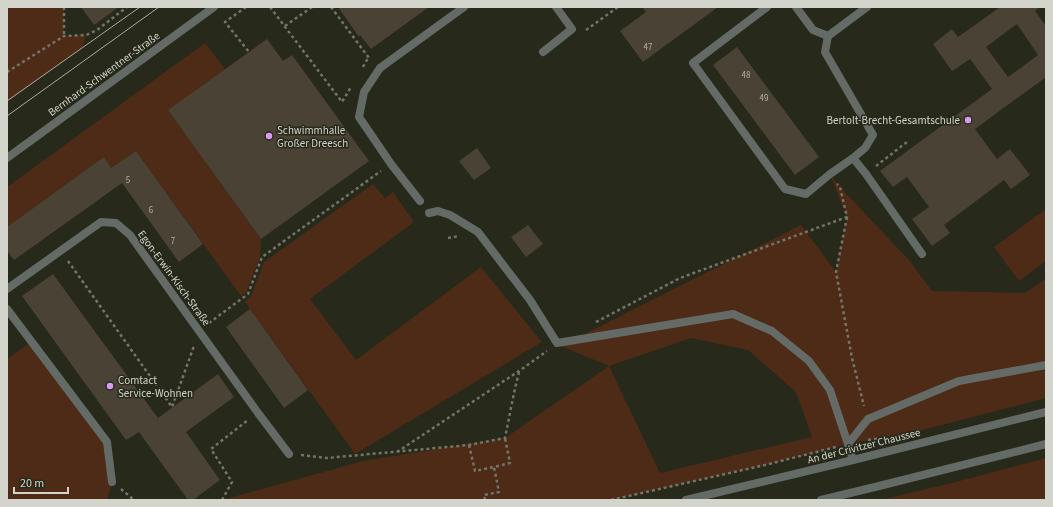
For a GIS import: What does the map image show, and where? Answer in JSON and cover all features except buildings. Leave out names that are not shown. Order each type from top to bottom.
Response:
[{"type":"street","name":"Bernhard-Schwentner-Straße","points":[[7,158],[214,7]]},
{"type":"street","points":[[420,201],[391,164],[359,117],[364,92],[380,68],[464,7]]},
{"type":"street","points":[[543,52],[572,29],[556,7]]},
{"type":"street","points":[[768,7],[693,63],[785,189],[806,194],[865,148],[873,136],[826,52],[828,36],[867,7]]},
{"type":"street","points":[[796,7],[813,30],[828,36]]},
{"type":"street","points":[[853,158],[866,174],[922,254]]},
{"type":"street","points":[[429,214],[438,210],[450,215],[478,232],[530,300],[557,343],[733,314],[772,331],[809,361],[830,390],[852,460]]},
{"type":"street","name":"Egon-Erwin-Kisch-Straße","points":[[7,289],[101,222],[116,223],[130,235],[289,454]]},
{"type":"street","points":[[7,310],[107,442],[112,482]]},
{"type":"street","points":[[848,444],[868,419],[960,381],[1046,365]]},
{"type":"street","name":"An der Crivitzer Chaussee","points":[[686,500],[1046,412]]},
{"type":"street","points":[[821,500],[875,488],[1046,444]]},
{"type":"path","points":[[64,7],[64,36]]},
{"type":"path","points":[[7,72],[64,36],[86,35],[96,30],[127,7]]},
{"type":"path","points":[[246,7],[225,22],[249,52]]},
{"type":"path","points":[[270,7],[342,102],[353,83]]},
{"type":"path","points":[[285,26],[312,7]]},
{"type":"path","points":[[331,7],[368,58],[380,68]]},
{"type":"path","points":[[586,30],[618,7]]},
{"type":"path","points":[[361,70],[368,58]]},
{"type":"path","points":[[866,174],[907,142]]},
{"type":"path","points":[[60,251],[172,407],[199,330],[248,294],[262,257],[386,168]]},
{"type":"path","points":[[830,174],[840,187],[847,217],[836,272],[852,358],[868,419]]},
{"type":"path","points":[[591,325],[680,278],[847,217]]},
{"type":"path","points":[[397,452],[520,372],[557,343]]},
{"type":"path","points":[[469,445],[475,471],[510,463],[505,438],[520,372]]},
{"type":"path","points":[[222,500],[232,482],[212,449],[258,413]]},
{"type":"path","points":[[289,454],[327,458],[469,445],[505,438]]},
{"type":"path","points":[[610,500],[765,465],[848,444]]},
{"type":"path","points":[[485,500],[484,495],[499,492],[494,467]]},
{"type":"shaded area","points":[[7,7],[64,7],[64,36],[86,35],[82,48],[7,102]]},
{"type":"shaded area","points":[[205,43],[225,69],[169,110],[261,239],[260,257],[246,293],[241,296],[136,151],[111,168],[104,158],[7,227],[7,187]]},
{"type":"shaded area","points":[[830,174],[840,187],[909,260],[932,291],[1025,293],[1046,279],[1046,398],[915,432],[848,444],[765,465],[611,500],[222,500],[363,461],[505,438],[609,366],[561,346],[801,225],[836,272],[847,217]],"holes":[[[691,338],[748,350],[796,392],[812,437],[660,473],[609,366]]]},
{"type":"shaded area","points":[[373,184],[385,198],[393,192],[414,222],[310,299],[356,360],[481,267],[542,342],[355,454],[245,302],[251,296],[264,262]]},
{"type":"shaded area","points":[[1046,209],[1046,261],[1019,281],[994,247]]},
{"type":"shaded area","points":[[31,342],[107,442],[112,482],[107,500],[7,500],[7,359]]},
{"type":"shaded area","points":[[1046,458],[1046,500],[881,500],[959,481]]},
{"type":"tram line","points":[[7,101],[140,7]]},
{"type":"tram line","points":[[7,116],[159,7]]},
{"type":"place","name":"Bertolt-Brecht-Gesamtschule","points":[[968,120]]},
{"type":"place","name":"Schwimmhalle Großer Dreesch","points":[[269,136]]},
{"type":"place","name":"Comtact Service-Wohnen","points":[[110,386]]}]
